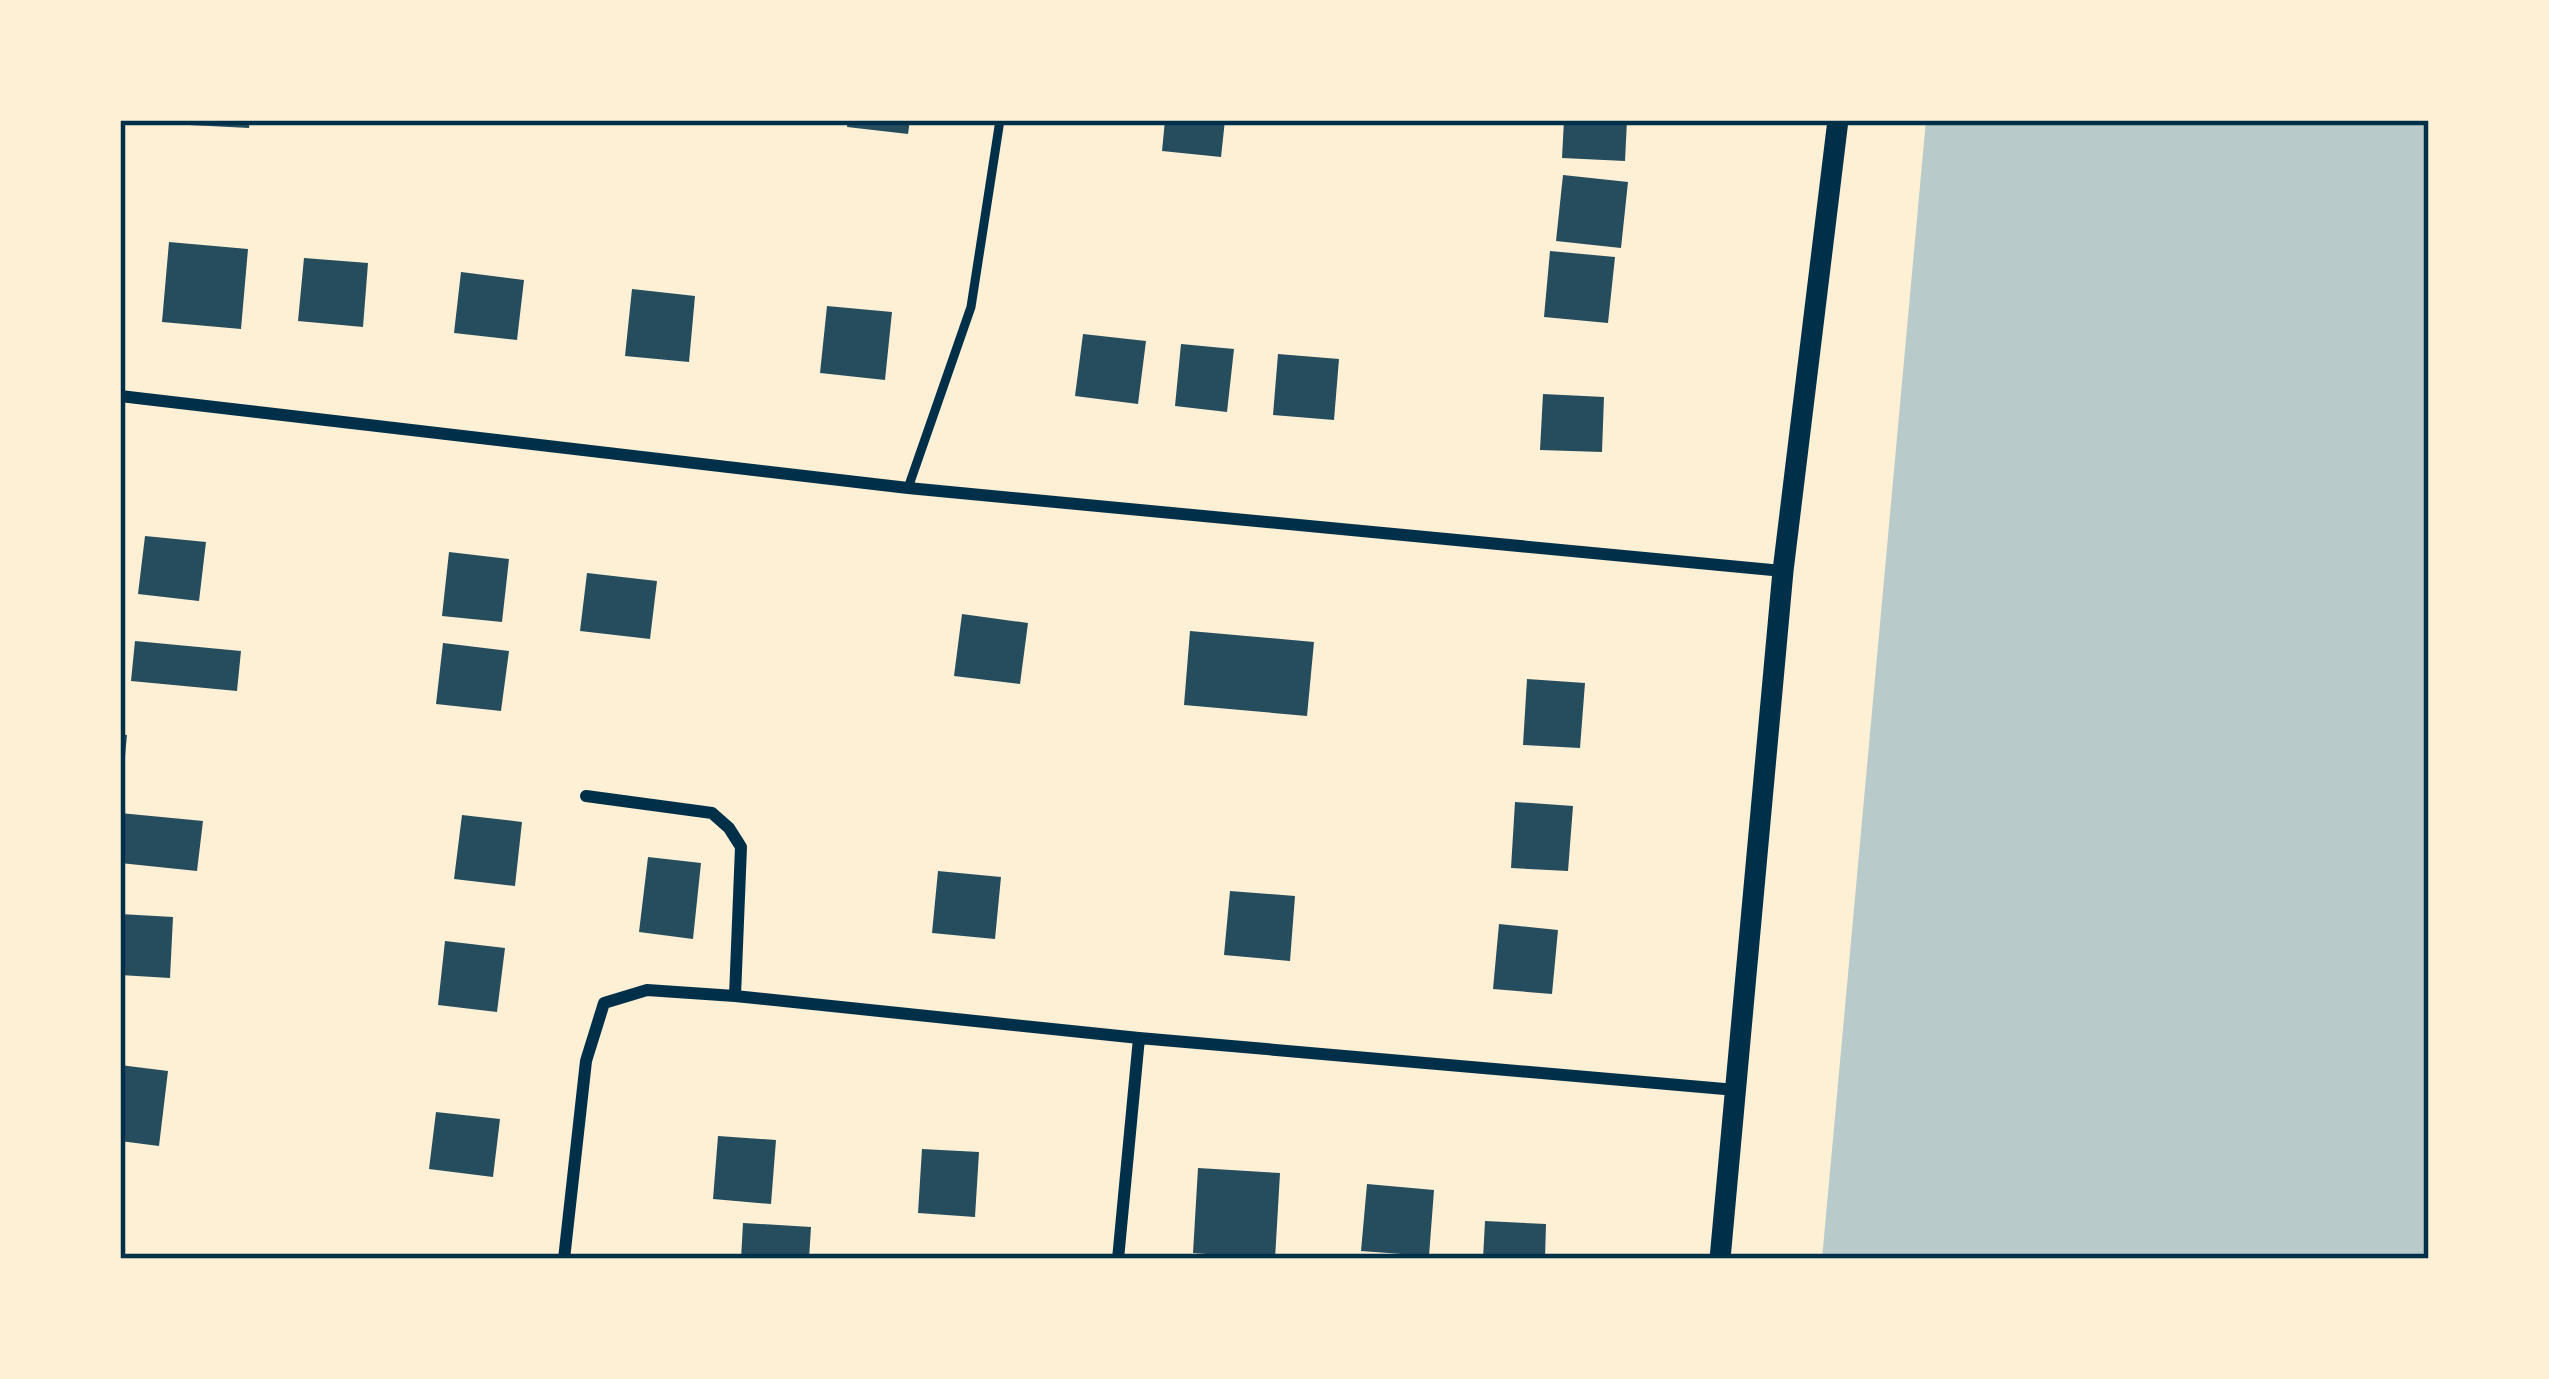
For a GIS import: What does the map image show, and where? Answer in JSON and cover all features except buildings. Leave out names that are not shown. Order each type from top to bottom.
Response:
[{"type":"street","points":[[1720,1259],[1784,571],[1838,120]]},
{"type":"street","points":[[120,396],[908,488],[1784,571]]},
{"type":"street","points":[[586,796],[712,813],[729,828],[741,847],[735,996]]},
{"type":"street","points":[[564,1259],[586,1061],[604,1004],[647,990],[1736,1090]]},
{"type":"street","points":[[1118,1259],[1139,1038]]},
{"type":"lane","points":[[908,488],[971,307],[1000,120]]},
{"type":"shaded area","points":[[1926,120],[2429,120],[2429,1259],[1822,1259]]}]
